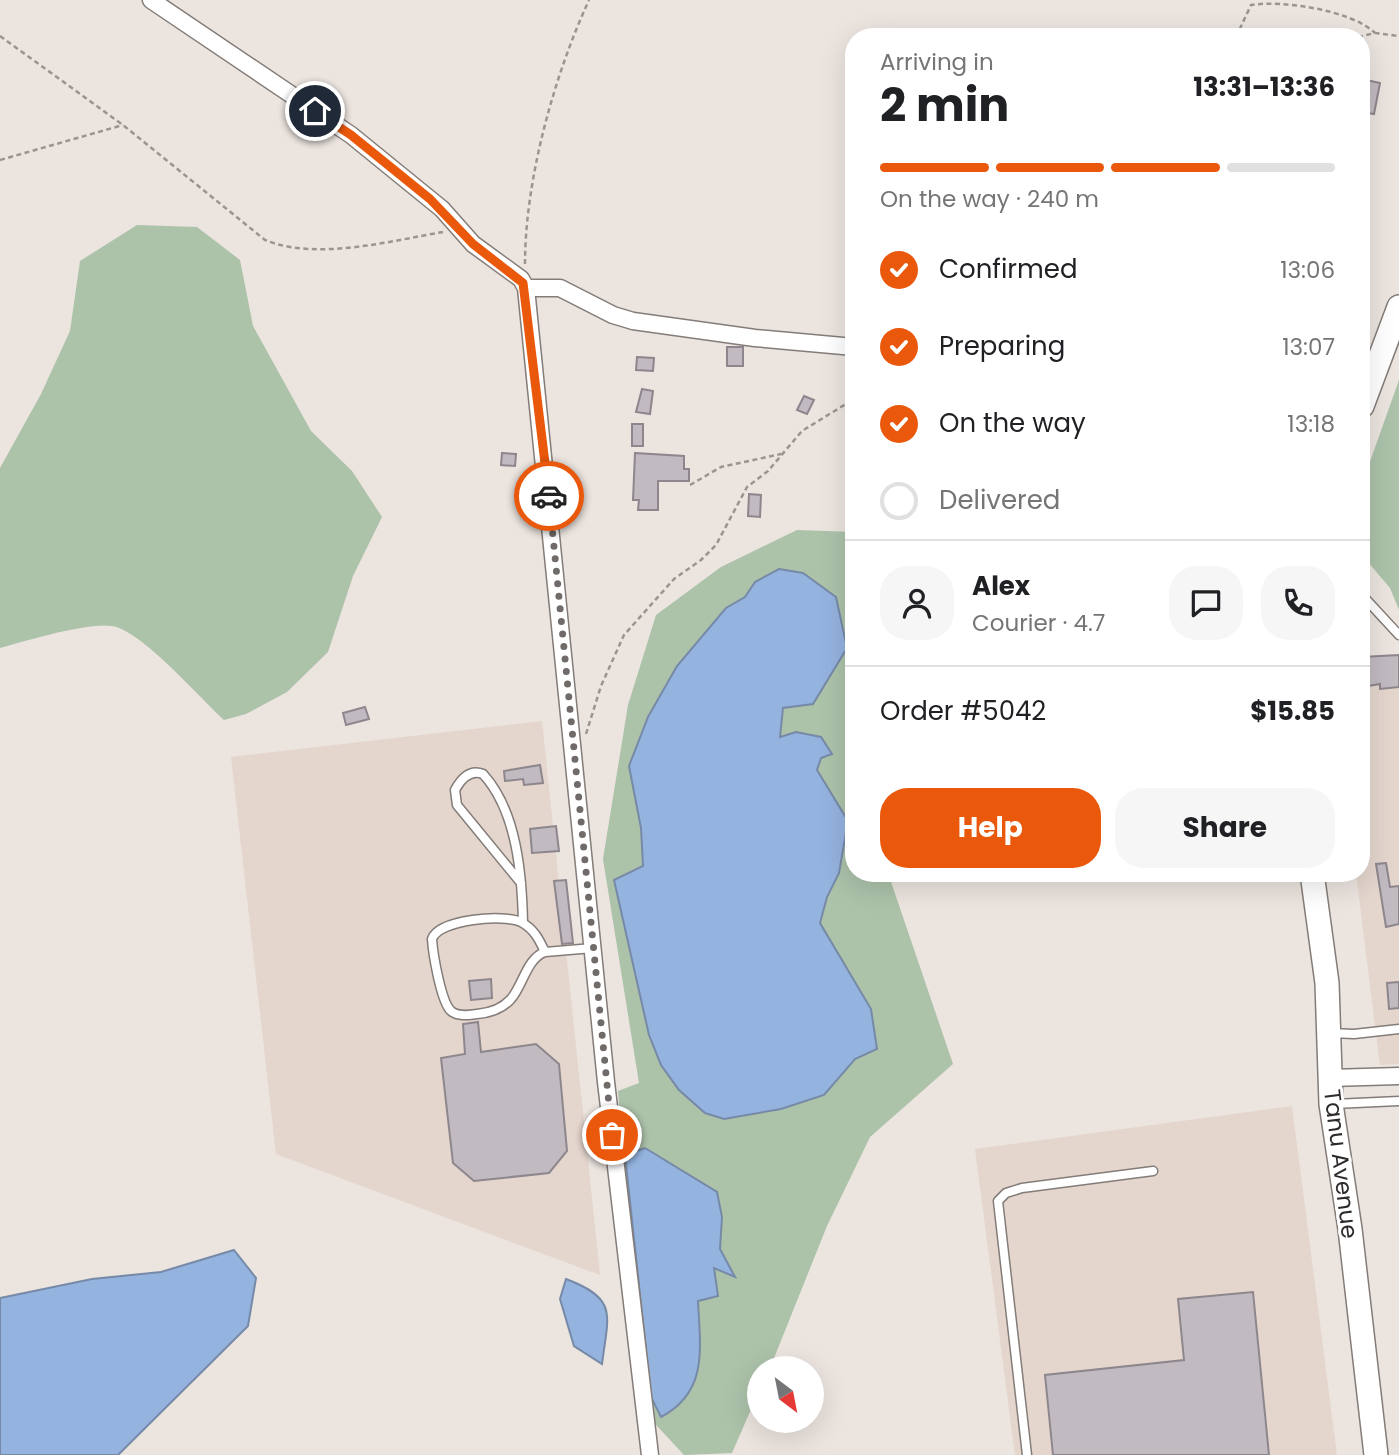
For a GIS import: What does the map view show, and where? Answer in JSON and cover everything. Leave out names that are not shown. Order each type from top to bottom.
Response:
[{"type":"street","points":[[151,0],[351,135],[442,209],[473,244],[523,284],[560,288],[612,315],[634,321],[755,338],[845,346]]},
{"type":"street","points":[[523,284],[543,433],[573,765],[650,1455]]},
{"type":"street","points":[[1370,385],[1399,307]]},
{"type":"street","name":"Tanu Avenue","points":[[1313,882],[1327,983],[1331,1104],[1350,1229],[1376,1455]]},
{"type":"street","points":[[1330,1077],[1399,1076]]},
{"type":"lane","points":[[1370,604],[1399,635]]},
{"type":"lane","points":[[521,884],[457,805],[455,790],[466,775],[474,772],[482,774],[507,817],[521,884],[523,923]]},
{"type":"lane","points":[[545,952],[534,933],[523,923],[507,918],[463,922],[434,933],[432,947],[444,1000],[450,1010],[458,1015],[480,1014],[502,1007],[519,987],[533,959],[545,952],[593,948]]},
{"type":"lane","points":[[1327,1033],[1361,1034],[1399,1029]]},
{"type":"lane","points":[[1331,1104],[1399,1101]]},
{"type":"lane","points":[[1027,1455],[998,1201],[1006,1193],[1022,1188],[1153,1171]]},
{"type":"path","points":[[523,284],[528,221],[546,123],[555,90],[589,0]]},
{"type":"path","points":[[1240,28],[1251,5],[1286,1],[1342,13],[1369,28]]},
{"type":"path","points":[[1370,29],[1375,33]]},
{"type":"path","points":[[1370,34],[1399,36]]},
{"type":"path","points":[[0,36],[123,125],[248,229],[280,246],[352,246],[460,229]]},
{"type":"path","points":[[0,160],[123,125]]},
{"type":"path","points":[[573,765],[583,750],[601,686],[624,635],[674,579],[708,554],[726,530],[744,490],[768,471],[802,431],[845,405]]},
{"type":"path","points":[[690,485],[721,467],[782,454]]},
{"type":"shaded area","points":[[1399,660],[1399,1064],[1380,1065],[1357,882],[1370,882],[1370,662]]},
{"type":"shaded area","points":[[542,721],[600,1275],[276,1154],[231,757]]},
{"type":"shaded area","points":[[1292,1106],[1337,1455],[1015,1455],[975,1149]]},
{"type":"green space","points":[[137,225],[197,227],[240,260],[253,326],[311,431],[352,471],[382,517],[353,576],[328,652],[287,692],[246,714],[224,720],[154,652],[124,630],[112,626],[73,629],[0,648],[0,468],[41,394],[70,331],[80,261]]},
{"type":"green space","points":[[1399,380],[1399,610],[1390,588],[1370,564],[1370,462]]},
{"type":"green space","points":[[797,530],[845,532],[845,882],[891,882],[953,1064],[870,1137],[827,1226],[775,1356],[747,1356],[747,1419],[732,1453],[684,1455],[645,1413],[618,1091],[639,1083],[603,859],[628,705],[656,615],[721,567]]},
{"type":"water","points":[[779,569],[803,573],[836,597],[845,651],[813,704],[783,708],[780,737],[796,732],[821,737],[832,754],[821,758],[817,770],[845,816],[845,838],[839,873],[827,897],[820,923],[871,1009],[877,1049],[855,1059],[824,1095],[781,1109],[724,1119],[705,1113],[679,1090],[661,1065],[649,1035],[614,880],[643,866],[641,828],[629,766],[648,717],[677,666],[726,608],[745,597],[755,582]]},
{"type":"water","points":[[645,1148],[717,1192],[722,1217],[720,1249],[735,1277],[714,1268],[718,1296],[698,1301],[700,1351],[694,1381],[687,1395],[676,1407],[661,1417],[651,1397],[625,1155]]},
{"type":"water","points":[[234,1250],[256,1278],[248,1326],[118,1455],[0,1455],[0,1298],[92,1279],[161,1272]]},
{"type":"water","points":[[566,1279],[595,1294],[606,1311],[602,1364],[574,1346],[560,1299]]},
{"type":"building","points":[[1370,81],[1380,83],[1374,114],[1370,113]]},
{"type":"building","points":[[727,347],[743,347],[743,366],[727,366]]},
{"type":"building","points":[[637,357],[654,358],[653,371],[636,370]]},
{"type":"building","points":[[642,389],[653,391],[650,414],[636,412]]},
{"type":"building","points":[[804,396],[814,400],[807,414],[797,410]]},
{"type":"building","points":[[632,424],[643,424],[643,446],[632,446]]},
{"type":"building","points":[[502,453],[516,454],[515,466],[501,465]]},
{"type":"building","points":[[635,453],[684,456],[684,469],[689,469],[689,481],[658,481],[658,510],[638,510],[639,500],[633,500]]},
{"type":"building","points":[[749,494],[761,495],[760,517],[748,516]]},
{"type":"building","points":[[1399,655],[1399,687],[1380,689],[1380,684],[1370,686],[1370,657]]},
{"type":"building","points":[[365,707],[369,719],[346,725],[343,713]]},
{"type":"building","points":[[540,765],[543,783],[524,785],[523,779],[505,781],[504,771]]},
{"type":"building","points":[[556,826],[559,851],[532,853],[530,829]]},
{"type":"building","points":[[1386,863],[1390,887],[1399,886],[1399,924],[1386,927],[1376,864]]},
{"type":"building","points":[[566,880],[573,943],[562,944],[554,881]]},
{"type":"building","points":[[491,979],[492,998],[471,1000],[469,981]]},
{"type":"building","points":[[1399,982],[1399,1008],[1389,1009],[1387,983]]},
{"type":"building","points":[[478,1022],[481,1052],[536,1044],[559,1064],[567,1151],[549,1173],[474,1181],[453,1163],[441,1058],[465,1054],[463,1024]]},
{"type":"building","points":[[1253,1292],[1269,1455],[1053,1455],[1045,1375],[1184,1360],[1178,1299]]},
{"type":"way so far","points":[[549,496],[573,765],[612,1135]]},
{"type":"route","points":[[315,111],[351,135],[430,199],[473,244],[523,283],[526,288],[549,496]]}]
